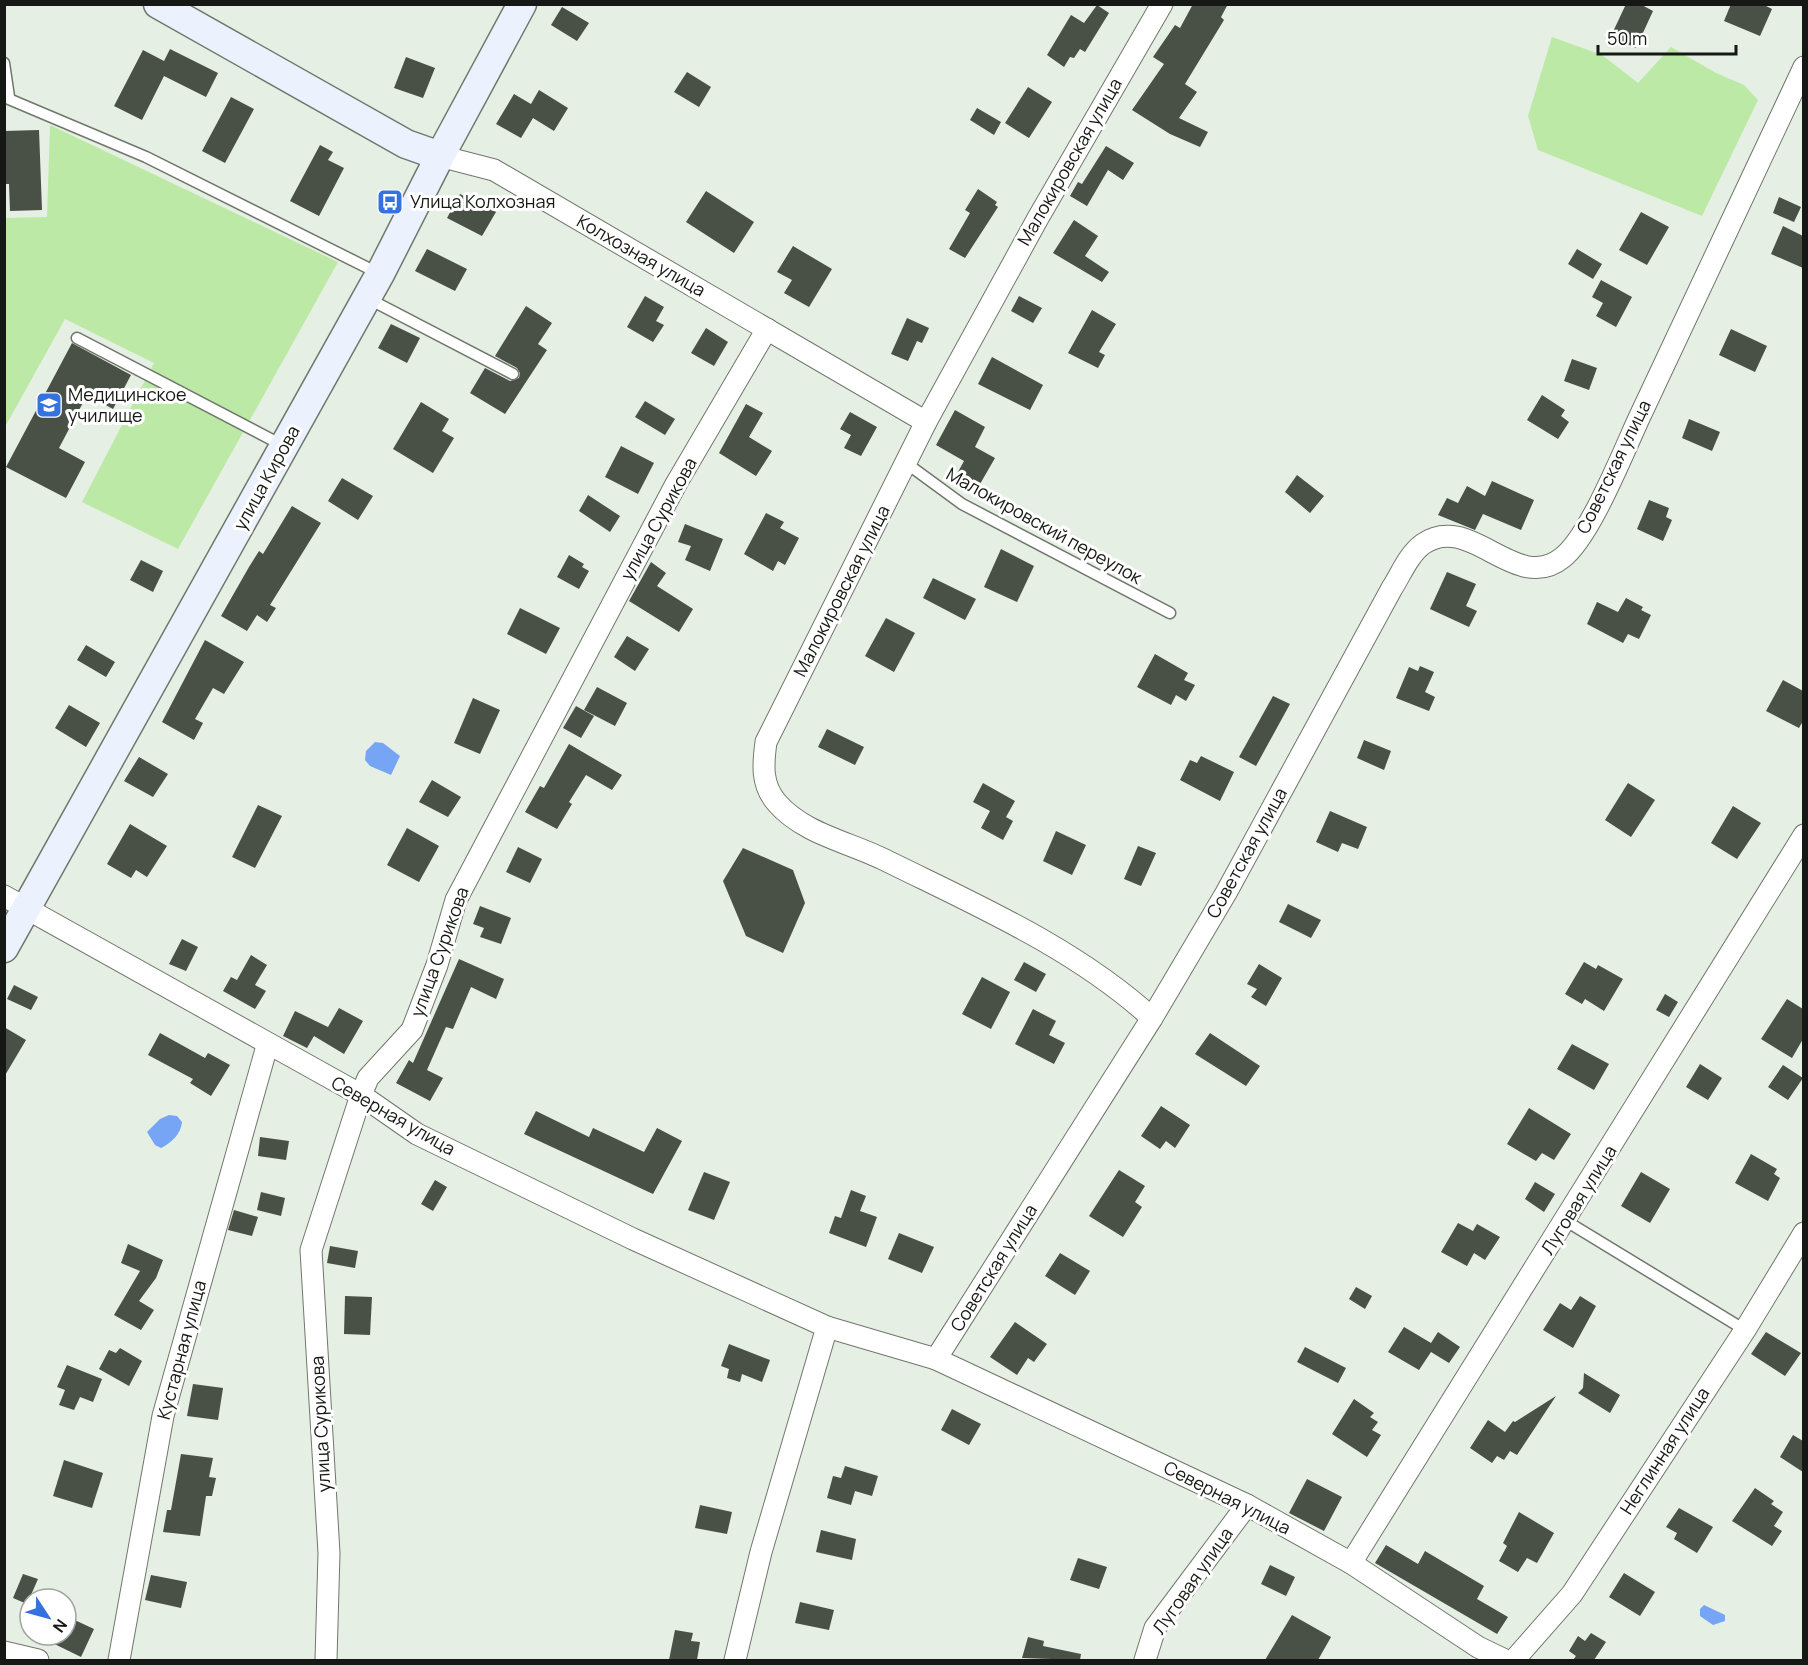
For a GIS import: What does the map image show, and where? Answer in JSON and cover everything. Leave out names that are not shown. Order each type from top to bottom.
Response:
[{"type":"street","name":"Колхозная улица","points":[[158,4],[406,144],[440,156],[494,170],[926,422]]},
{"type":"street","name":"улица Кирова","points":[[4,948],[16,902],[285,447],[374,286],[440,156],[522,4]]},
{"type":"street","name":"Малокировская улица","points":[[1152,1018],[1100,975],[1022,929],[882,858],[821,833],[790,816],[768,789],[763,768],[766,742],[926,422],[1038,218],[1162,4]]},
{"type":"street","name":"Советская улица","points":[[936,1359],[1152,1018],[1226,893],[1412,556],[1424,543],[1439,537],[1455,537],[1471,542],[1523,568],[1536,569],[1549,566],[1576,544],[1619,460],[1803,67]]},
{"type":"street","name":"улица Сурикова","points":[[326,1660],[328,1553],[311,1250],[361,1095],[368,1078],[412,1029],[436,965],[456,900],[676,484],[767,329]]},
{"type":"street","name":"Луговая улица","points":[[1351,1563],[1566,1221],[1803,835]]},
{"type":"street","name":"Северная улица","points":[[16,902],[267,1046],[361,1095],[417,1134],[633,1239],[827,1327]]},
{"type":"street","name":"Кустарная улица","points":[[120,1660],[163,1416],[267,1046]]},
{"type":"street","name":"Неглинная улица","points":[[1514,1660],[1572,1594],[1745,1330],[1803,1233]]},
{"type":"street","points":[[735,1660],[761,1551],[827,1327],[936,1359]]},
{"type":"street","name":"Северная улица","points":[[936,1359],[1247,1505],[1351,1563],[1474,1654],[1505,1660]]},
{"type":"street","name":"Луговая улица","points":[[1145,1660],[1155,1628],[1247,1505]]},
{"type":"street","points":[[4,1652],[38,1660]]},
{"type":"lane","points":[[4,63],[7,97],[146,157],[374,286],[513,374]]},
{"type":"lane","points":[[77,338],[285,447]]},
{"type":"lane","name":"Малокировский переулок","points":[[906,463],[962,504],[1170,613]]},
{"type":"lane","points":[[1566,1221],[1745,1330]]},
{"type":"green space","points":[[1552,37],[1602,55],[1638,83],[1671,47],[1716,73],[1744,85],[1758,100],[1702,216],[1538,150],[1528,116]]},
{"type":"green space","points":[[50,125],[338,262],[178,549],[82,502],[154,363],[65,319],[5,427],[5,218],[47,217]]},
{"type":"water","points":[[375,742],[383,743],[400,756],[391,775],[370,766],[365,760],[366,751]]},
{"type":"water","points":[[169,1115],[177,1116],[182,1122],[175,1138],[161,1148],[155,1145],[147,1132],[160,1119]]},
{"type":"water","points":[[1704,1605],[1725,1615],[1725,1621],[1713,1625],[1700,1616],[1700,1609]]},
{"type":"building","points":[[1193,4],[1228,4],[1221,17],[1224,20],[1185,84],[1197,92],[1179,118],[1208,132],[1200,147],[1170,134],[1132,110],[1164,64],[1153,57],[1175,25],[1180,28]]},
{"type":"building","points":[[1626,4],[1640,4],[1653,11],[1636,48],[1611,36]]},
{"type":"building","points":[[1731,4],[1762,4],[1772,9],[1760,36],[1724,21]]},
{"type":"building","points":[[1097,5],[1109,13],[1085,52],[1080,49],[1074,58],[1070,57],[1064,67],[1047,55],[1071,15],[1084,23]]},
{"type":"building","points":[[562,7],[589,23],[577,41],[551,25]]},
{"type":"building","points":[[170,49],[218,73],[206,97],[164,76],[142,120],[114,106],[143,50],[164,61]]},
{"type":"building","points":[[406,57],[435,68],[423,98],[394,88]]},
{"type":"building","points":[[687,72],[711,87],[699,107],[674,92]]},
{"type":"building","points":[[1028,87],[1052,102],[1029,138],[1005,123]]},
{"type":"building","points":[[539,90],[568,108],[554,131],[533,118],[521,138],[496,124],[514,94],[531,104]]},
{"type":"building","points":[[231,97],[254,109],[225,163],[202,151]]},
{"type":"building","points":[[977,108],[1001,122],[994,135],[970,120]]},
{"type":"building","points":[[39,130],[42,210],[10,211],[9,184],[4,184],[4,131]]},
{"type":"building","points":[[320,145],[333,152],[328,160],[344,168],[319,216],[290,201]]},
{"type":"building","points":[[1106,146],[1134,163],[1123,180],[1108,170],[1087,206],[1070,196],[1078,182],[1082,184]]},
{"type":"building","points":[[978,189],[997,202],[995,205],[998,207],[965,258],[949,249],[970,213],[965,210]]},
{"type":"building","points":[[706,191],[754,222],[734,253],[686,222]]},
{"type":"building","points":[[460,194],[496,212],[482,236],[447,218]]},
{"type":"building","points":[[1779,197],[1801,207],[1794,222],[1773,213]]},
{"type":"building","points":[[1641,212],[1669,227],[1647,265],[1619,250]]},
{"type":"building","points":[[1074,220],[1098,236],[1085,256],[1109,272],[1102,282],[1053,253]]},
{"type":"building","points":[[1783,226],[1803,236],[1803,268],[1771,254]]},
{"type":"building","points":[[793,246],[832,269],[809,307],[784,293],[792,280],[777,272]]},
{"type":"building","points":[[427,249],[467,269],[455,291],[415,271]]},
{"type":"building","points":[[1577,249],[1602,264],[1593,279],[1568,264]]},
{"type":"building","points":[[1601,280],[1632,297],[1616,327],[1596,316],[1603,303],[1592,297]]},
{"type":"building","points":[[645,296],[664,307],[656,321],[664,325],[653,342],[627,327]]},
{"type":"building","points":[[1019,296],[1042,308],[1033,323],[1011,311]]},
{"type":"building","points":[[526,306],[552,323],[538,344],[547,350],[505,414],[470,393],[485,368],[510,381],[519,378],[520,373],[517,368],[495,356]]},
{"type":"building","points":[[1092,310],[1116,324],[1099,352],[1105,355],[1098,368],[1068,353]]},
{"type":"building","points":[[907,318],[929,328],[922,343],[917,341],[908,361],[891,354]]},
{"type":"building","points":[[391,324],[420,338],[407,363],[378,348]]},
{"type":"building","points":[[706,328],[728,342],[714,366],[691,353]]},
{"type":"building","points":[[1731,329],[1767,346],[1755,372],[1719,355]]},
{"type":"building","points":[[72,343],[131,375],[113,409],[87,395],[59,448],[85,462],[66,498],[6,467]]},
{"type":"building","points":[[992,357],[1043,385],[1030,410],[978,384]]},
{"type":"building","points":[[1572,359],[1597,368],[1589,390],[1564,381]]},
{"type":"building","points":[[1542,395],[1565,410],[1561,416],[1569,422],[1558,439],[1527,420]]},
{"type":"building","points":[[645,401],[675,419],[665,435],[635,417]]},
{"type":"building","points":[[421,402],[449,419],[442,431],[454,438],[433,473],[393,449]]},
{"type":"building","points":[[746,404],[763,413],[749,437],[772,451],[756,476],[719,453]]},
{"type":"building","points":[[955,410],[985,427],[975,447],[995,458],[980,484],[958,472],[964,461],[936,445]]},
{"type":"building","points":[[850,412],[877,427],[861,456],[844,448],[851,435],[840,429]]},
{"type":"building","points":[[1689,419],[1720,432],[1712,451],[1682,438]]},
{"type":"building","points":[[621,446],[654,463],[638,494],[605,477]]},
{"type":"building","points":[[1297,475],[1324,496],[1310,513],[1285,492]]},
{"type":"building","points":[[342,478],[373,496],[358,520],[328,501]]},
{"type":"building","points":[[1492,481],[1534,500],[1521,530],[1483,514],[1475,530],[1438,515],[1447,498],[1458,503],[1467,486],[1485,496]]},
{"type":"building","points":[[588,495],[620,516],[610,532],[579,511]]},
{"type":"building","points":[[1649,500],[1669,508],[1666,517],[1672,520],[1663,541],[1637,529]]},
{"type":"building","points":[[292,506],[321,523],[270,605],[276,608],[267,622],[257,615],[247,631],[221,616],[259,551],[263,554]]},
{"type":"building","points":[[766,513],[784,522],[780,528],[799,538],[785,565],[778,561],[773,571],[744,554]]},
{"type":"building","points":[[685,524],[723,539],[710,571],[685,560],[691,546],[678,542]]},
{"type":"building","points":[[1001,549],[1034,566],[1017,602],[984,587]]},
{"type":"building","points":[[569,555],[584,564],[582,567],[589,571],[579,589],[557,577]]},
{"type":"building","points":[[141,560],[163,571],[153,592],[130,580]]},
{"type":"building","points":[[651,562],[666,573],[657,586],[693,609],[679,632],[629,601]]},
{"type":"building","points":[[1447,572],[1476,584],[1466,606],[1477,611],[1469,627],[1430,609]]},
{"type":"building","points":[[933,578],[976,599],[965,620],[923,598]]},
{"type":"building","points":[[1626,598],[1643,607],[1641,610],[1651,615],[1639,639],[1628,634],[1623,643],[1587,624],[1597,602],[1618,612]]},
{"type":"building","points":[[520,608],[560,628],[546,654],[507,634]]},
{"type":"building","points":[[886,618],[915,633],[894,672],[865,656]]},
{"type":"building","points":[[627,636],[649,649],[635,671],[614,657]]},
{"type":"building","points":[[205,640],[244,662],[224,694],[213,688],[195,719],[203,723],[194,740],[162,722]]},
{"type":"building","points":[[86,645],[115,662],[106,677],[77,660]]},
{"type":"building","points":[[1155,654],[1188,673],[1184,680],[1195,685],[1186,701],[1176,695],[1171,705],[1137,687]]},
{"type":"building","points":[[1420,666],[1434,672],[1425,692],[1435,697],[1429,711],[1396,698],[1409,667],[1418,671]]},
{"type":"building","points":[[1783,680],[1803,691],[1803,721],[1799,728],[1766,711]]},
{"type":"building","points":[[597,687],[627,703],[615,726],[584,710]]},
{"type":"building","points":[[1273,696],[1290,704],[1256,766],[1239,757]]},
{"type":"building","points":[[473,698],[500,710],[480,754],[454,743]]},
{"type":"building","points":[[69,705],[100,723],[86,747],[55,728]]},
{"type":"building","points":[[576,706],[594,716],[581,738],[563,728]]},
{"type":"building","points":[[827,729],[864,747],[855,765],[818,747]]},
{"type":"building","points":[[1364,740],[1391,751],[1384,770],[1357,758]]},
{"type":"building","points":[[569,744],[622,775],[612,790],[586,775],[569,802],[572,804],[557,829],[525,812],[540,786],[544,788]]},
{"type":"building","points":[[1201,756],[1234,772],[1220,801],[1180,780],[1190,760],[1197,763]]},
{"type":"building","points":[[139,757],[168,774],[153,797],[124,781]]},
{"type":"building","points":[[432,780],[461,797],[448,817],[419,802]]},
{"type":"building","points":[[983,783],[1015,801],[1006,817],[1013,821],[1003,840],[981,828],[990,811],[973,802]]},
{"type":"building","points":[[1628,783],[1655,800],[1631,837],[1605,820]]},
{"type":"building","points":[[258,805],[282,816],[255,868],[232,857]]},
{"type":"building","points":[[1733,806],[1761,823],[1737,859],[1711,843]]},
{"type":"building","points":[[1330,811],[1367,827],[1358,849],[1342,843],[1338,852],[1316,842]]},
{"type":"building","points":[[130,824],[167,846],[147,877],[136,870],[131,878],[107,864]]},
{"type":"building","points":[[407,828],[439,846],[419,882],[387,865]]},
{"type":"building","points":[[1056,831],[1086,845],[1072,875],[1043,861]]},
{"type":"building","points":[[1138,846],[1156,853],[1141,886],[1124,879]]},
{"type":"building","points":[[518,847],[542,859],[530,883],[506,872]]},
{"type":"building","points":[[743,848],[793,870],[805,903],[783,953],[746,936],[723,881]]},
{"type":"building","points":[[1288,904],[1321,920],[1311,938],[1279,922]]},
{"type":"building","points":[[480,906],[511,918],[501,944],[480,937],[484,928],[473,924]]},
{"type":"building","points":[[182,939],[198,947],[186,971],[169,964]]},
{"type":"building","points":[[251,955],[267,965],[255,985],[266,991],[255,1009],[223,991],[231,977],[237,980]]},
{"type":"building","points":[[459,959],[504,979],[496,999],[471,987],[453,1029],[446,1027],[427,1070],[443,1078],[430,1101],[396,1083],[409,1060],[413,1063]]},
{"type":"building","points":[[1024,962],[1046,974],[1036,992],[1014,980]]},
{"type":"building","points":[[1584,962],[1596,969],[1598,965],[1623,979],[1604,1011],[1585,999],[1582,1004],[1565,994]]},
{"type":"building","points":[[1259,964],[1282,978],[1266,1006],[1251,997],[1257,989],[1247,984]]},
{"type":"building","points":[[982,977],[1010,992],[991,1029],[962,1014]]},
{"type":"building","points":[[14,985],[38,997],[31,1010],[7,999]]},
{"type":"building","points":[[1665,994],[1678,1002],[1669,1017],[1656,1010]]},
{"type":"building","points":[[1787,999],[1803,1009],[1803,1039],[1792,1058],[1761,1039]]},
{"type":"building","points":[[339,1008],[363,1021],[344,1054],[314,1036],[307,1048],[283,1036],[295,1011],[328,1027]]},
{"type":"building","points":[[1033,1009],[1056,1021],[1049,1035],[1065,1043],[1054,1064],[1015,1044]]},
{"type":"building","points":[[4,1027],[26,1040],[4,1077]]},
{"type":"building","points":[[160,1033],[205,1058],[208,1053],[230,1065],[211,1096],[190,1083],[193,1079],[148,1055]]},
{"type":"building","points":[[1210,1033],[1260,1066],[1246,1086],[1195,1054]]},
{"type":"building","points":[[1572,1044],[1609,1064],[1594,1090],[1557,1069]]},
{"type":"building","points":[[1700,1064],[1722,1078],[1708,1100],[1686,1087]]},
{"type":"building","points":[[1783,1065],[1803,1078],[1788,1100],[1768,1087]]},
{"type":"building","points":[[1161,1106],[1190,1125],[1175,1148],[1166,1141],[1160,1149],[1141,1136]]},
{"type":"building","points":[[1529,1108],[1571,1134],[1554,1160],[1542,1153],[1536,1161],[1507,1144]]},
{"type":"building","points":[[536,1111],[589,1137],[593,1128],[644,1152],[657,1128],[682,1141],[653,1194],[524,1134]]},
{"type":"building","points":[[260,1137],[289,1141],[286,1160],[258,1156]]},
{"type":"building","points":[[1751,1154],[1777,1169],[1774,1174],[1780,1178],[1768,1201],[1735,1183]]},
{"type":"building","points":[[1119,1170],[1145,1186],[1135,1202],[1142,1207],[1123,1237],[1089,1216]]},
{"type":"building","points":[[704,1172],[730,1182],[714,1220],[688,1210]]},
{"type":"building","points":[[1641,1172],[1670,1189],[1650,1223],[1621,1206]]},
{"type":"building","points":[[435,1180],[447,1187],[433,1211],[421,1204]]},
{"type":"building","points":[[1535,1182],[1555,1194],[1544,1212],[1525,1199]]},
{"type":"building","points":[[851,1190],[866,1196],[860,1211],[877,1217],[866,1247],[829,1233],[835,1216],[841,1218]]},
{"type":"building","points":[[261,1192],[285,1198],[281,1216],[257,1210]]},
{"type":"building","points":[[234,1210],[258,1217],[252,1236],[228,1230]]},
{"type":"building","points":[[1458,1223],[1473,1231],[1477,1224],[1500,1237],[1485,1260],[1474,1253],[1467,1266],[1441,1252]]},
{"type":"building","points":[[899,1233],[934,1247],[922,1273],[888,1259]]},
{"type":"building","points":[[128,1244],[163,1260],[156,1278],[139,1301],[154,1310],[141,1330],[114,1315],[140,1271],[121,1263]]},
{"type":"building","points":[[330,1246],[358,1251],[355,1268],[327,1263]]},
{"type":"building","points":[[1060,1253],[1090,1271],[1075,1295],[1045,1276]]},
{"type":"building","points":[[1356,1287],[1372,1296],[1365,1309],[1349,1299]]},
{"type":"building","points":[[345,1296],[372,1297],[370,1335],[344,1334]]},
{"type":"building","points":[[1580,1296],[1596,1306],[1573,1348],[1543,1330],[1560,1303],[1571,1310]]},
{"type":"building","points":[[1015,1322],[1047,1344],[1034,1362],[1028,1358],[1017,1375],[990,1357]]},
{"type":"building","points":[[1404,1327],[1431,1343],[1438,1332],[1460,1347],[1449,1363],[1431,1352],[1419,1370],[1388,1352]]},
{"type":"building","points":[[1766,1332],[1801,1353],[1785,1376],[1751,1354]]},
{"type":"building","points":[[729,1344],[770,1360],[762,1382],[742,1374],[740,1382],[727,1378],[729,1369],[721,1366]]},
{"type":"building","points":[[1305,1347],[1346,1368],[1338,1383],[1297,1362]]},
{"type":"building","points":[[120,1348],[142,1361],[129,1386],[99,1369],[109,1350],[116,1353]]},
{"type":"building","points":[[67,1365],[102,1379],[93,1402],[80,1397],[74,1410],[59,1405],[65,1390],[57,1387]]},
{"type":"building","points":[[1584,1373],[1620,1395],[1610,1413],[1578,1393],[1583,1388]]},
{"type":"building","points":[[193,1384],[223,1388],[218,1420],[187,1416]]},
{"type":"building","points":[[1556,1396],[1517,1455],[1510,1451],[1504,1460],[1497,1456],[1492,1463],[1470,1448],[1488,1420],[1505,1432],[1513,1421],[1515,1422]]},
{"type":"building","points":[[1354,1399],[1374,1413],[1370,1417],[1378,1422],[1372,1430],[1381,1435],[1367,1457],[1332,1434]]},
{"type":"building","points":[[952,1409],[981,1424],[969,1445],[941,1430]]},
{"type":"building","points":[[1793,1435],[1803,1441],[1803,1472],[1780,1457]]},
{"type":"building","points":[[181,1454],[213,1458],[209,1477],[216,1478],[212,1496],[206,1496],[200,1536],[163,1532],[167,1510],[171,1510]]},
{"type":"building","points":[[64,1460],[103,1473],[92,1508],[53,1496]]},
{"type":"building","points":[[845,1466],[878,1476],[872,1496],[855,1491],[851,1505],[827,1498],[833,1476],[841,1478]]},
{"type":"building","points":[[1307,1479],[1342,1497],[1324,1531],[1289,1513]]},
{"type":"building","points":[[1755,1488],[1774,1501],[1771,1504],[1783,1512],[1774,1526],[1782,1531],[1772,1546],[1732,1521]]},
{"type":"building","points":[[700,1505],[732,1512],[727,1534],[695,1528]]},
{"type":"building","points":[[1679,1508],[1713,1527],[1697,1553],[1674,1539],[1677,1533],[1666,1527]]},
{"type":"building","points":[[1519,1512],[1554,1533],[1537,1563],[1527,1558],[1518,1572],[1499,1561],[1507,1546],[1503,1543]]},
{"type":"building","points":[[821,1530],[856,1539],[852,1560],[816,1552]]},
{"type":"building","points":[[1386,1545],[1418,1564],[1425,1551],[1484,1586],[1477,1599],[1508,1617],[1497,1634],[1375,1563]]},
{"type":"building","points":[[1078,1558],[1107,1567],[1099,1589],[1070,1580]]},
{"type":"building","points":[[1270,1565],[1295,1577],[1286,1596],[1261,1584]]},
{"type":"building","points":[[1624,1573],[1655,1592],[1640,1616],[1609,1597]]},
{"type":"building","points":[[23,1574],[38,1579],[34,1587],[18,1587],[18,1600],[13,1598]]},
{"type":"building","points":[[151,1575],[187,1582],[181,1608],[145,1600]]},
{"type":"building","points":[[800,1602],[834,1610],[829,1630],[795,1623]]},
{"type":"building","points":[[1292,1615],[1331,1637],[1318,1660],[1265,1660]]},
{"type":"building","points":[[78,1622],[94,1629],[81,1657],[61,1647],[78,1647]]},
{"type":"building","points":[[675,1630],[693,1633],[691,1641],[700,1642],[697,1660],[669,1660]]},
{"type":"building","points":[[1591,1633],[1606,1642],[1594,1660],[1573,1660],[1576,1656],[1569,1651],[1578,1636],[1585,1641]]},
{"type":"building","points":[[1028,1637],[1044,1641],[1043,1646],[1081,1654],[1080,1660],[1022,1658]]},
{"type":"place","name":"Улица Колхозная","points":[[390,202]]},
{"type":"place","name":"Медицинское училище","points":[[49,405]]}]
